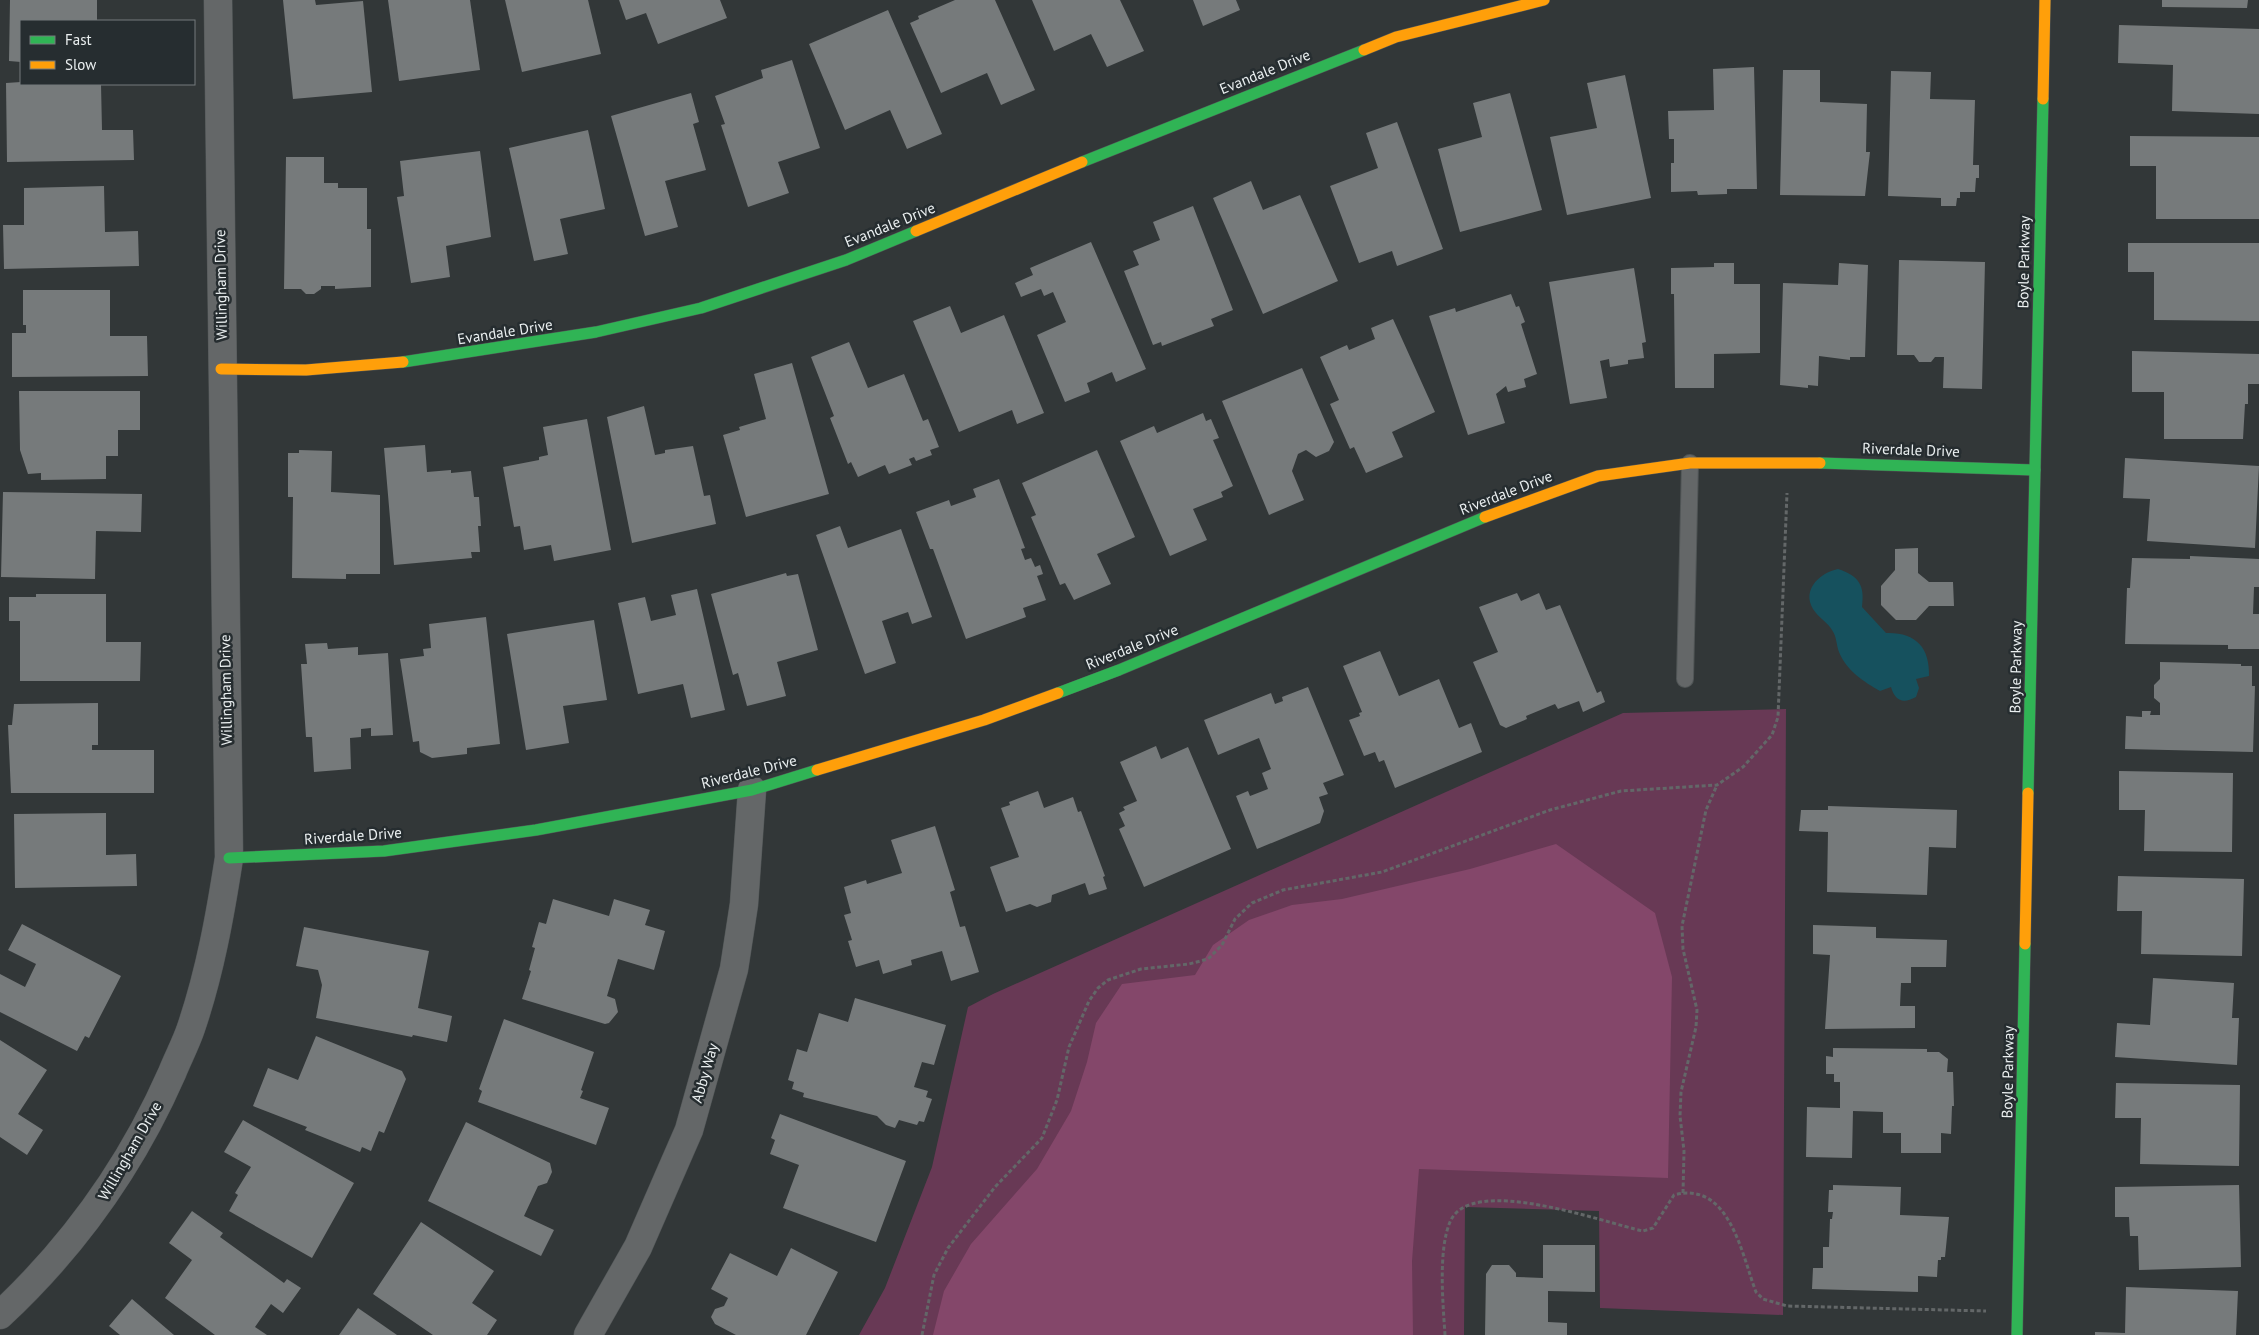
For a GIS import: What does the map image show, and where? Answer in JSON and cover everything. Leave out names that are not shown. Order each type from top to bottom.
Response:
[{"type":"street","name":"Willingham Drive","points":[[0,1315],[34,1283],[99,1203],[153,1115],[191,1029],[216,942],[229,858],[221,369],[218,0]]},
{"type":"street","name":"Evandale Drive","points":[[221,369],[306,370],[409,361],[596,332],[701,308],[846,260],[1143,137],[1396,37],[1544,0]]},
{"type":"street","name":"Boyle Parkway","points":[[2017,1335],[2045,0]]},
{"type":"street","name":"Riverdale Drive","points":[[229,858],[384,850],[536,830],[752,790],[984,720],[1119,670],[1510,506],[1598,476],[1690,463],[1788,461],[2035,470]]},
{"type":"street","name":"Abby Way","points":[[588,1335],[638,1247],[689,1130],[734,969],[744,904],[752,790]]},
{"type":"lane","points":[[1685,679],[1690,463]]},
{"type":"path","points":[[922,1335],[934,1275],[948,1248],[996,1187],[1042,1138],[1057,1100],[1068,1047],[1089,1001],[1098,988],[1108,980],[1140,969],[1189,964],[1208,959],[1222,945],[1235,919],[1252,903],[1283,890],[1382,872],[1550,810],[1622,792],[1717,785],[1743,767],[1772,735],[1778,717],[1788,461]]},
{"type":"path","points":[[1683,1193],[1684,1151],[1680,1116],[1681,1092],[1696,1027],[1696,1010],[1683,949],[1682,926],[1706,810],[1717,785]]},
{"type":"path","points":[[1445,1335],[1442,1277],[1450,1221],[1461,1207],[1472,1203],[1497,1199],[1579,1214],[1643,1231],[1653,1228],[1674,1195],[1683,1193],[1700,1196],[1715,1204],[1728,1216],[1756,1292],[1764,1299],[1774,1303],[1799,1307],[2018,1312]]},
{"type":"shaded area","points":[[1786,709],[1783,1315],[1600,1308],[1599,1211],[1465,1207],[1464,1335],[859,1335],[885,1288],[932,1167],[968,1007],[993,994],[1623,713]]},
{"type":"shaded area","points":[[1556,844],[1655,913],[1672,977],[1668,1178],[1419,1169],[1412,1261],[1413,1335],[933,1335],[944,1291],[971,1244],[1037,1169],[1071,1111],[1087,1062],[1096,1023],[1122,984],[1195,975],[1213,945],[1249,920],[1292,905],[1342,899],[1470,869]]},
{"type":"water","points":[[1838,569],[1856,578],[1859,582],[1863,599],[1862,607],[1886,633],[1905,635],[1919,643],[1923,649],[1929,666],[1929,676],[1916,679],[1919,688],[1916,697],[1903,701],[1897,698],[1891,687],[1880,691],[1856,675],[1842,658],[1834,633],[1811,606],[1809,598],[1810,591],[1818,579]]},
{"type":"building","points":[[10,0],[97,0],[97,20],[20,20],[20,62],[9,61]]},
{"type":"building","points":[[283,0],[315,0],[316,5],[363,1],[372,92],[293,99]]},
{"type":"building","points":[[388,0],[470,0],[480,70],[399,81]]},
{"type":"building","points":[[505,0],[588,0],[601,54],[522,72]]},
{"type":"building","points":[[619,0],[720,0],[727,18],[658,44],[646,13],[626,20]]},
{"type":"building","points":[[955,0],[995,0],[1035,90],[1001,105],[987,73],[941,93],[910,23],[919,19],[918,16]]},
{"type":"building","points":[[1032,0],[1120,0],[1144,51],[1107,67],[1091,34],[1054,51]]},
{"type":"building","points":[[1193,0],[1236,0],[1240,10],[1203,26]]},
{"type":"building","points":[[2162,0],[2248,0],[2247,8],[2162,7]]},
{"type":"building","points":[[888,10],[942,134],[907,149],[890,110],[845,130],[809,44]]},
{"type":"building","points":[[2119,25],[2259,29],[2259,114],[2172,111],[2173,65],[2118,63]]},
{"type":"building","points":[[792,60],[820,148],[778,162],[789,193],[748,207],[721,125],[725,124],[715,96],[763,78],[761,70]]},
{"type":"building","points":[[1754,67],[1757,189],[1727,189],[1727,194],[1698,195],[1697,191],[1671,192],[1671,163],[1674,163],[1674,139],[1669,139],[1668,111],[1714,110],[1713,69]]},
{"type":"building","points":[[1783,70],[1820,70],[1820,102],[1867,104],[1866,152],[1870,152],[1865,196],[1780,195]]},
{"type":"building","points":[[1891,71],[1931,72],[1930,99],[1975,100],[1973,165],[1979,165],[1979,178],[1976,178],[1975,192],[1960,192],[1960,198],[1957,198],[1956,206],[1941,206],[1941,198],[1888,196]]},
{"type":"building","points":[[1625,75],[1651,198],[1567,215],[1550,137],[1597,128],[1587,83]]},
{"type":"building","points":[[20,82],[20,85],[101,85],[102,130],[133,130],[134,160],[7,162],[6,83]]},
{"type":"building","points":[[691,93],[699,122],[693,124],[706,170],[665,181],[678,227],[645,236],[611,116]]},
{"type":"building","points":[[1510,93],[1542,210],[1460,232],[1438,149],[1482,137],[1473,103]]},
{"type":"building","points":[[1397,122],[1443,249],[1397,266],[1392,251],[1359,263],[1330,186],[1378,168],[1366,133]]},
{"type":"building","points":[[588,130],[605,209],[560,219],[568,254],[534,261],[509,148]]},
{"type":"building","points":[[2130,136],[2259,137],[2259,219],[2156,219],[2156,166],[2130,166]]},
{"type":"building","points":[[480,151],[491,237],[446,246],[450,277],[411,283],[397,197],[404,196],[400,161]]},
{"type":"building","points":[[286,157],[324,157],[324,183],[338,183],[338,188],[367,188],[367,229],[371,229],[371,287],[335,289],[335,286],[321,286],[321,289],[314,294],[306,294],[301,289],[284,289]]},
{"type":"building","points":[[1251,181],[1263,210],[1300,195],[1338,281],[1263,314],[1213,198]]},
{"type":"building","points":[[104,186],[105,232],[138,231],[139,266],[4,269],[3,225],[24,225],[24,188]]},
{"type":"building","points":[[1193,206],[1233,310],[1211,319],[1214,326],[1162,346],[1161,342],[1153,345],[1124,271],[1139,265],[1133,251],[1160,240],[1153,222]]},
{"type":"building","points":[[1091,242],[1146,369],[1116,382],[1112,372],[1087,383],[1090,392],[1065,402],[1037,335],[1066,322],[1053,292],[1044,296],[1041,289],[1021,297],[1015,283],[1033,275],[1030,268]]},
{"type":"building","points":[[2128,243],[2259,243],[2259,321],[2154,320],[2154,272],[2128,272]]},
{"type":"building","points":[[1899,260],[1985,262],[1982,389],[1943,388],[1944,357],[1935,357],[1931,362],[1919,362],[1914,355],[1897,355]]},
{"type":"building","points":[[1714,263],[1734,263],[1734,284],[1760,284],[1760,353],[1714,354],[1714,388],[1675,388],[1674,294],[1671,294],[1671,268],[1714,267]]},
{"type":"building","points":[[1839,263],[1868,265],[1865,357],[1850,357],[1850,360],[1819,356],[1818,386],[1808,385],[1808,388],[1780,385],[1783,283],[1838,285]]},
{"type":"building","points":[[1634,268],[1646,342],[1642,343],[1644,358],[1628,360],[1628,364],[1610,367],[1609,359],[1600,361],[1607,398],[1570,404],[1549,282]]},
{"type":"building","points":[[23,290],[110,290],[110,336],[147,336],[148,376],[12,377],[12,333],[26,333],[26,325],[23,325]]},
{"type":"building","points":[[1511,294],[1516,307],[1519,306],[1525,322],[1521,324],[1537,374],[1524,379],[1526,387],[1508,392],[1506,386],[1496,394],[1505,423],[1468,435],[1429,316],[1455,308],[1456,312]]},
{"type":"building","points":[[950,306],[961,333],[1004,315],[1044,413],[1017,424],[1012,410],[959,432],[913,321]]},
{"type":"building","points":[[1393,319],[1435,412],[1392,432],[1403,457],[1366,473],[1354,447],[1350,449],[1330,404],[1339,400],[1320,357],[1347,345],[1349,350],[1375,339],[1371,328]]},
{"type":"building","points":[[849,342],[868,388],[904,374],[923,421],[928,419],[939,447],[930,450],[932,455],[916,461],[914,457],[909,459],[912,465],[889,474],[885,465],[858,477],[851,462],[848,464],[830,418],[834,416],[811,357]]},
{"type":"building","points":[[2132,351],[2259,354],[2259,384],[2248,384],[2248,404],[2245,404],[2243,439],[2164,439],[2164,392],[2132,392]]},
{"type":"building","points":[[792,363],[829,494],[746,517],[723,435],[740,430],[739,427],[766,419],[754,374]]},
{"type":"building","points":[[1302,368],[1334,442],[1329,451],[1316,457],[1306,450],[1298,454],[1292,471],[1304,500],[1269,515],[1222,401]]},
{"type":"building","points":[[19,391],[140,391],[140,430],[118,430],[118,456],[106,456],[106,479],[41,480],[41,473],[28,474],[20,450]]},
{"type":"building","points":[[644,406],[655,455],[665,453],[665,450],[693,446],[704,496],[710,495],[716,524],[632,543],[607,417]]},
{"type":"building","points":[[1203,413],[1206,421],[1211,419],[1219,438],[1213,440],[1233,486],[1221,492],[1223,497],[1193,509],[1207,540],[1170,556],[1120,441],[1154,426],[1157,433]]},
{"type":"building","points":[[587,419],[611,550],[554,561],[551,545],[524,550],[520,526],[514,527],[503,467],[539,460],[539,457],[548,455],[543,427]]},
{"type":"building","points":[[425,445],[427,472],[451,470],[451,473],[471,471],[474,497],[479,497],[481,526],[478,526],[480,552],[471,552],[472,558],[394,565],[384,448]]},
{"type":"building","points":[[299,450],[332,451],[331,492],[380,495],[380,574],[346,574],[346,579],[292,578],[293,497],[288,497],[288,453],[299,453]]},
{"type":"building","points":[[1097,450],[1135,537],[1097,554],[1111,584],[1074,600],[1065,583],[1060,585],[1031,517],[1036,515],[1022,483]]},
{"type":"building","points":[[2125,458],[2259,466],[2255,548],[2147,541],[2150,499],[2123,498]]},
{"type":"building","points":[[999,479],[1025,548],[1021,549],[1025,560],[1031,558],[1035,567],[1040,565],[1043,574],[1037,576],[1046,600],[1023,608],[1026,617],[966,639],[933,549],[930,549],[916,512],[949,500],[951,506],[976,497],[973,489]]},
{"type":"building","points":[[3,492],[142,494],[141,532],[96,531],[95,579],[1,577]]},
{"type":"building","points":[[840,526],[848,548],[901,529],[932,617],[912,624],[908,612],[882,621],[896,663],[865,674],[816,535]]},
{"type":"building","points":[[1918,548],[1918,573],[1929,582],[1953,582],[1954,606],[1929,606],[1916,620],[1896,620],[1881,605],[1881,586],[1895,570],[1895,549]]},
{"type":"building","points":[[2190,556],[2259,559],[2259,587],[2254,587],[2253,614],[2259,614],[2259,649],[2228,649],[2228,645],[2125,644],[2127,588],[2130,588],[2132,558],[2190,559]]},
{"type":"building","points":[[786,573],[787,576],[798,574],[818,650],[777,662],[786,696],[747,706],[738,673],[733,675],[711,594]]},
{"type":"building","points":[[697,589],[725,710],[691,718],[683,684],[638,694],[618,603],[645,597],[651,621],[676,615],[671,595]]},
{"type":"building","points":[[1517,593],[1521,601],[1539,593],[1546,610],[1560,605],[1597,693],[1601,691],[1605,702],[1583,712],[1579,701],[1558,709],[1555,704],[1526,716],[1527,719],[1506,728],[1500,725],[1473,662],[1498,652],[1479,607]]},
{"type":"building","points":[[36,594],[106,594],[106,642],[141,642],[140,681],[20,681],[20,621],[9,621],[9,597],[36,597]]},
{"type":"building","points":[[486,617],[500,744],[467,748],[467,754],[432,758],[420,752],[419,741],[413,742],[400,659],[424,656],[423,649],[431,648],[429,624]]},
{"type":"building","points":[[594,620],[607,700],[563,706],[569,743],[526,750],[507,634]]},
{"type":"building","points":[[327,643],[328,649],[358,647],[358,655],[388,653],[393,735],[371,736],[371,728],[361,729],[361,737],[350,738],[351,769],[314,772],[312,737],[306,737],[301,664],[307,664],[305,644]]},
{"type":"building","points":[[1380,651],[1399,696],[1439,679],[1459,728],[1471,723],[1482,752],[1395,788],[1384,760],[1379,762],[1375,752],[1364,756],[1349,720],[1360,716],[1359,713],[1362,712],[1343,666]]},
{"type":"building","points":[[2160,662],[2241,664],[2241,666],[2252,666],[2252,686],[2255,686],[2253,752],[2125,749],[2126,716],[2142,717],[2142,711],[2151,711],[2150,715],[2160,715],[2160,703],[2154,698],[2154,685],[2160,679]]},
{"type":"building","points":[[1308,687],[1344,775],[1323,783],[1328,794],[1319,797],[1324,811],[1320,823],[1257,849],[1236,796],[1248,791],[1250,796],[1268,789],[1262,773],[1271,769],[1259,738],[1218,755],[1204,720],[1271,693],[1275,704],[1283,701],[1282,697]]},
{"type":"building","points":[[98,703],[98,745],[92,745],[92,750],[154,750],[154,793],[11,793],[8,725],[12,725],[14,704]]},
{"type":"building","points":[[1156,746],[1161,759],[1188,747],[1231,849],[1144,887],[1119,829],[1125,826],[1119,813],[1125,810],[1123,807],[1137,801],[1120,762]]},
{"type":"building","points":[[2119,771],[2233,773],[2232,852],[2144,851],[2145,810],[2119,810]]},
{"type":"building","points":[[1038,791],[1044,808],[1073,797],[1078,812],[1081,811],[1105,876],[1103,877],[1107,889],[1089,895],[1085,883],[1052,895],[1051,902],[1037,907],[1030,904],[1006,912],[990,867],[1019,857],[1001,808],[1010,805],[1009,802]]},
{"type":"building","points":[[1828,806],[1957,810],[1956,848],[1929,847],[1927,895],[1827,892],[1828,832],[1799,831],[1801,810],[1828,810]]},
{"type":"building","points":[[106,813],[106,855],[136,854],[137,886],[15,888],[14,814]]},
{"type":"building","points":[[935,826],[955,890],[950,892],[960,927],[965,926],[979,972],[951,981],[942,951],[911,960],[912,965],[883,974],[879,960],[856,967],[848,941],[852,940],[844,915],[851,913],[844,887],[866,880],[867,884],[902,873],[891,840]]},
{"type":"building","points":[[2118,876],[2244,879],[2242,956],[2141,954],[2142,911],[2117,911]]},
{"type":"building","points":[[553,899],[609,916],[614,899],[650,910],[645,925],[665,931],[654,970],[618,959],[607,996],[615,999],[618,1012],[609,1023],[605,1024],[522,999],[531,971],[529,970],[535,948],[532,947],[539,922],[546,924]]},
{"type":"building","points":[[22,924],[121,976],[89,1038],[85,1036],[77,1051],[0,1012],[0,974],[25,987],[36,964],[8,950]]},
{"type":"building","points":[[1813,925],[1876,927],[1876,938],[1947,940],[1946,967],[1911,967],[1911,983],[1901,983],[1900,1006],[1915,1006],[1915,1028],[1825,1029],[1830,955],[1813,954]]},
{"type":"building","points":[[304,927],[429,951],[418,1008],[452,1016],[447,1042],[316,1018],[322,985],[318,970],[296,966]]},
{"type":"building","points":[[2153,978],[2234,983],[2232,1018],[2239,1018],[2237,1065],[2115,1057],[2117,1023],[2150,1025]]},
{"type":"building","points":[[855,998],[946,1025],[934,1065],[922,1062],[914,1087],[928,1091],[926,1097],[932,1099],[924,1122],[919,1121],[917,1125],[899,1120],[895,1128],[886,1125],[877,1116],[803,1097],[804,1093],[792,1089],[794,1082],[788,1080],[797,1049],[807,1052],[819,1013],[848,1022]]},
{"type":"building","points":[[504,1019],[594,1052],[580,1098],[609,1108],[596,1145],[478,1102],[482,1091],[479,1089]]},
{"type":"building","points":[[316,1036],[402,1071],[406,1079],[384,1133],[379,1131],[371,1151],[362,1147],[360,1152],[305,1130],[307,1127],[253,1106],[268,1068],[298,1080]]},
{"type":"building","points":[[0,1040],[47,1070],[18,1114],[43,1130],[27,1155],[0,1137]]},
{"type":"building","points":[[1833,1048],[1927,1049],[1927,1052],[1939,1052],[1948,1059],[1947,1072],[1953,1072],[1954,1106],[1952,1106],[1951,1134],[1941,1133],[1941,1153],[1901,1153],[1901,1133],[1883,1133],[1883,1112],[1853,1111],[1852,1158],[1806,1157],[1807,1107],[1840,1108],[1840,1082],[1834,1082],[1834,1074],[1826,1074],[1826,1056],[1833,1057]]},
{"type":"building","points":[[2116,1083],[2240,1085],[2239,1166],[2140,1164],[2141,1118],[2115,1118]]},
{"type":"building","points":[[780,1114],[906,1161],[876,1242],[783,1208],[799,1165],[770,1154],[775,1140],[771,1138]]},
{"type":"building","points":[[243,1120],[354,1183],[312,1258],[229,1211],[238,1195],[235,1193],[251,1167],[224,1152]]},
{"type":"building","points":[[466,1122],[550,1163],[552,1172],[547,1183],[538,1186],[524,1216],[554,1230],[541,1256],[428,1201]]},
{"type":"building","points":[[1833,1185],[1901,1187],[1900,1215],[1949,1217],[1945,1257],[1941,1257],[1941,1260],[1938,1260],[1937,1277],[1918,1276],[1918,1292],[1812,1289],[1813,1268],[1823,1268],[1823,1247],[1829,1247],[1830,1219],[1832,1219],[1833,1212],[1828,1212],[1829,1190],[1833,1190]]},
{"type":"building","points":[[2239,1185],[2241,1267],[2139,1270],[2138,1236],[2130,1236],[2129,1217],[2115,1217],[2115,1187]]},
{"type":"building","points":[[192,1211],[223,1233],[220,1237],[284,1283],[287,1279],[301,1288],[283,1313],[271,1304],[255,1327],[267,1335],[215,1335],[165,1298],[192,1260],[169,1243]]},
{"type":"building","points":[[421,1222],[494,1271],[472,1303],[497,1320],[487,1335],[433,1335],[373,1294]]},
{"type":"building","points":[[1543,1245],[1595,1245],[1595,1292],[1548,1291],[1548,1322],[1567,1323],[1567,1335],[1485,1335],[1486,1274],[1492,1265],[1509,1265],[1516,1273],[1516,1277],[1543,1278]]},
{"type":"building","points":[[791,1248],[838,1272],[806,1335],[736,1335],[715,1324],[711,1317],[715,1309],[724,1306],[728,1298],[711,1289],[730,1253],[777,1276]]},
{"type":"building","points":[[2126,1287],[2238,1291],[2236,1335],[2095,1335],[2095,1332],[2125,1333]]},
{"type":"building","points":[[132,1299],[174,1335],[120,1335],[109,1326]]},
{"type":"building","points":[[358,1308],[397,1335],[339,1335]]},
{"type":"traffic: fast","points":[[1082,162],[1364,50]]},
{"type":"traffic: fast","points":[[2028,793],[2043,99]]},
{"type":"traffic: fast","points":[[403,362],[596,332],[701,308],[846,260],[916,231]]},
{"type":"traffic: fast","points":[[1820,463],[2035,470]]},
{"type":"traffic: fast","points":[[1058,693],[1119,670],[1485,517]]},
{"type":"traffic: fast","points":[[229,858],[384,851],[536,830],[752,790],[817,770]]},
{"type":"traffic: fast","points":[[2017,1335],[2025,944]]},
{"type":"traffic: slow","points":[[1364,50],[1396,37],[1544,0]]},
{"type":"traffic: slow","points":[[2043,99],[2045,0]]},
{"type":"traffic: slow","points":[[916,231],[1082,162]]},
{"type":"traffic: slow","points":[[221,369],[306,370],[403,362]]},
{"type":"traffic: slow","points":[[1485,517],[1598,476],[1690,463],[1820,463]]},
{"type":"traffic: slow","points":[[817,770],[984,720],[1058,693]]},
{"type":"traffic: slow","points":[[2025,944],[2028,793]]}]
